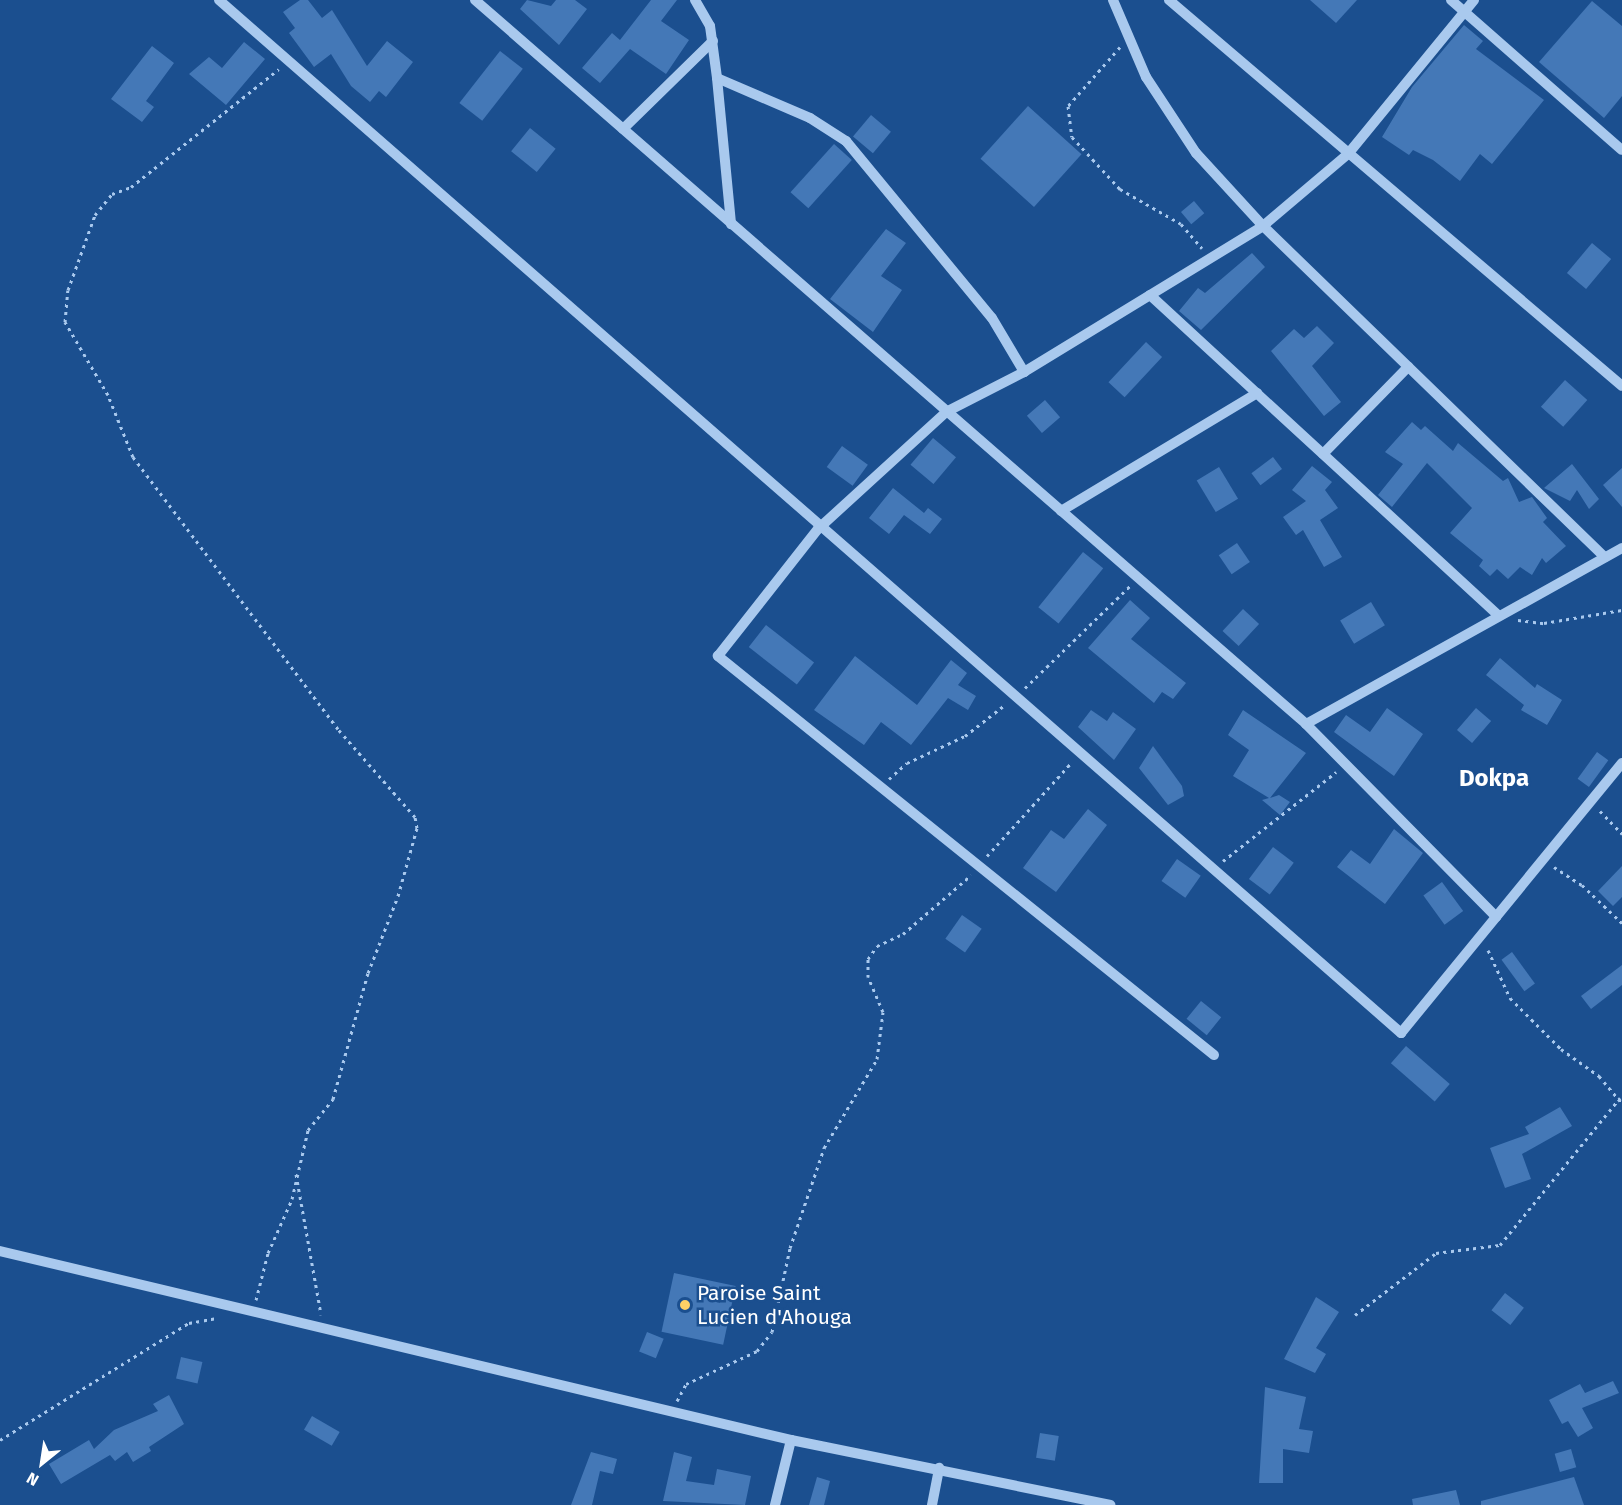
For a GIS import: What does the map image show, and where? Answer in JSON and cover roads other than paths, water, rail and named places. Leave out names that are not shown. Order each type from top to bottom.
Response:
[{"type":"street","points":[[219,0],[818,529],[1018,694],[1401,1033],[1622,764]]},
{"type":"street","points":[[475,0],[1306,724],[1496,917]]},
{"type":"street","points":[[695,0],[713,41],[731,224]]},
{"type":"street","points":[[1113,0],[1130,34],[1146,78],[1196,153],[1263,226],[1605,557]]},
{"type":"street","points":[[1169,0],[1622,386]]},
{"type":"street","points":[[1450,0],[1622,150]]},
{"type":"street","points":[[1214,1055],[718,656],[818,529],[946,412],[1024,372],[1263,226],[1348,154],[1474,0]]},
{"type":"street","points":[[623,129],[713,41]]},
{"type":"street","points":[[717,78],[810,118],[846,141],[992,318],[1024,372]]},
{"type":"street","points":[[1150,295],[1499,616]]},
{"type":"street","points":[[1323,454],[1408,367]]},
{"type":"street","points":[[1061,511],[1257,393]]},
{"type":"street","points":[[1306,724],[1622,548]]},
{"type":"street","points":[[0,1251],[791,1440],[939,1468],[1110,1505]]},
{"type":"street","points":[[775,1505],[791,1440]]},
{"type":"street","points":[[932,1505],[939,1468]]},
{"type":"place","name":"Paroise Saint Lucien d'Ahouga","points":[[685,1305]]},
{"type":"district","name":"Dokpa","points":[[1494,779]]}]
